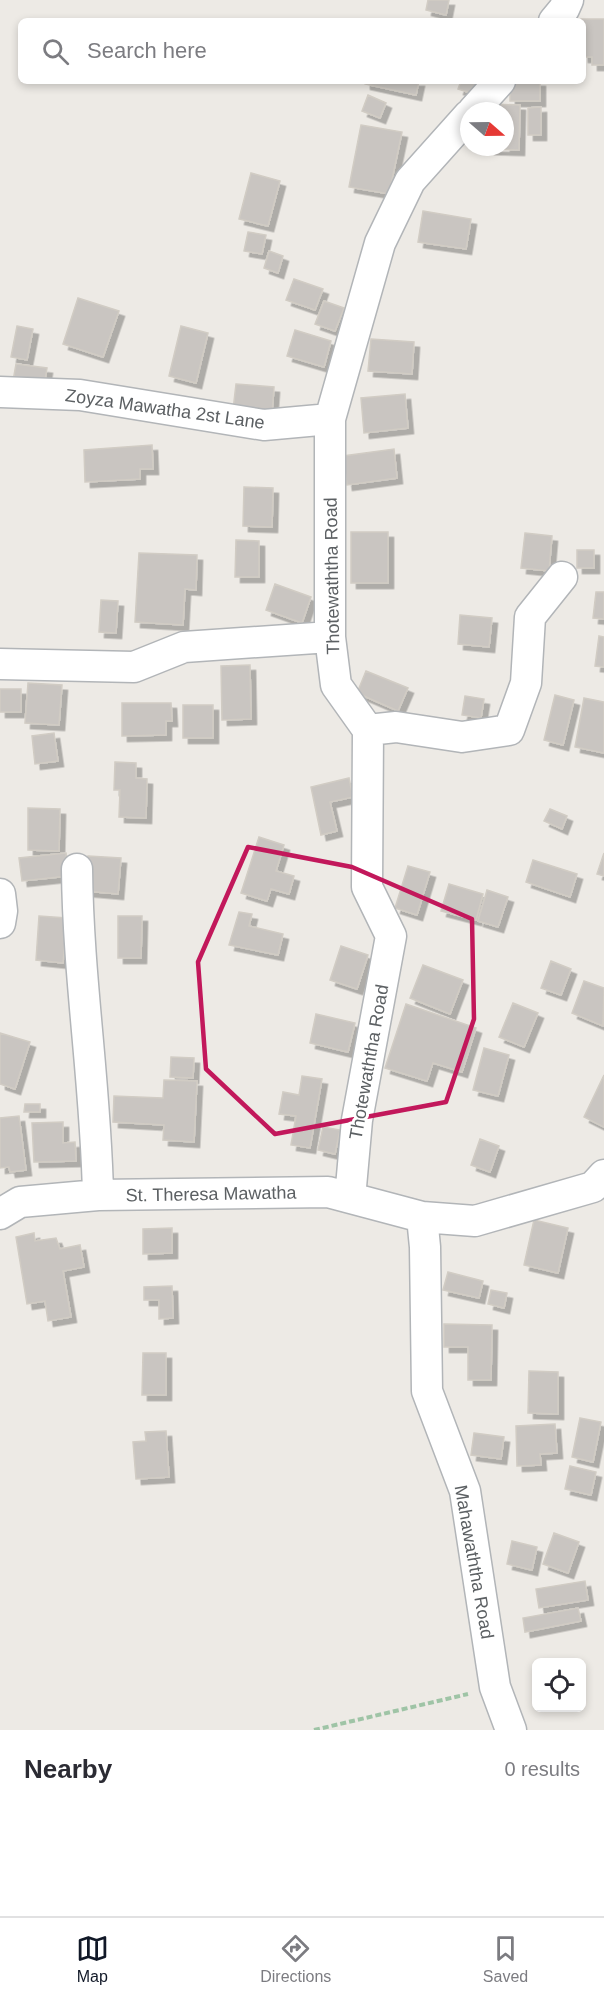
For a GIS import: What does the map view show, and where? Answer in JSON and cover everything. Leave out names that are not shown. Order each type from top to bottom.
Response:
[{"type":"street","points":[[556,18],[568,0]]},
{"type":"street","points":[[480,102],[497,84]]},
{"type":"street","name":"Thotewaththa Road","points":[[350,1198],[357,1120],[391,936],[368,887],[368,730],[336,685],[330,637],[330,418],[380,243],[410,181],[460,125]]},
{"type":"street","name":"Zoyza Mawatha 2st Lane","points":[[0,392],[80,395],[264,425],[330,418]]},
{"type":"street","points":[[368,730],[396,727],[462,737],[509,730],[526,683],[530,617],[562,577]]},
{"type":"street","points":[[0,664],[134,667],[184,648],[330,637]]},
{"type":"street","points":[[77,869],[77,930],[94,1089],[98,1195]]},
{"type":"street","points":[[0,894],[0,923]]},
{"type":"street","name":"St. Theresa Mawatha","points":[[2,1209],[20,1202],[98,1195],[328,1192],[422,1218],[475,1221],[600,1184]]},
{"type":"street","name":"Mahawaththa Road","points":[[422,1218],[425,1247],[427,1391],[465,1491],[495,1687],[511,1730]]},
{"type":"path","points":[[314,1730],[495,1687]]},
{"type":"highlighted area","points":[[248,847],[352,867],[472,919],[474,1019],[446,1102],[275,1134],[206,1069],[198,962]]},
{"type":"building","points":[[428,0],[449,0],[446,15],[426,10]]},
{"type":"building","points":[[586,19],[604,19],[604,65],[592,65],[592,57],[586,57]]},
{"type":"building","points":[[365,84],[418,84],[416,95]]},
{"type":"building","points":[[460,84],[477,84],[474,94],[458,89]]},
{"type":"building","points":[[510,84],[540,84],[540,101],[510,101]]},
{"type":"building","points":[[368,95],[386,103],[380,118],[362,111]]},
{"type":"building","points":[[514,105],[520,105],[519,150],[514,150]]},
{"type":"building","points":[[541,107],[541,135],[528,135],[528,108]]},
{"type":"building","points":[[361,125],[402,132],[389,194],[349,187]]},
{"type":"building","points":[[251,173],[280,181],[268,226],[239,219]]},
{"type":"building","points":[[423,211],[471,219],[466,249],[418,242]]},
{"type":"building","points":[[248,232],[266,235],[262,254],[244,251]]},
{"type":"building","points":[[269,251],[283,256],[278,273],[264,268]]},
{"type":"building","points":[[294,279],[323,289],[315,310],[286,300]]},
{"type":"building","points":[[78,298],[119,311],[103,357],[63,344]]},
{"type":"building","points":[[324,301],[344,308],[335,331],[315,324]]},
{"type":"building","points":[[17,326],[33,329],[27,360],[11,357]]},
{"type":"building","points":[[181,326],[208,333],[196,383],[169,376]]},
{"type":"building","points":[[295,330],[331,341],[324,367],[287,356]]},
{"type":"building","points":[[371,339],[414,342],[412,374],[368,371]]},
{"type":"building","points":[[16,364],[47,368],[44,386],[13,381]]},
{"type":"building","points":[[236,384],[274,387],[272,414],[233,410]]},
{"type":"building","points":[[405,394],[408,428],[364,433],[361,398]]},
{"type":"building","points":[[152,445],[153,469],[140,469],[140,479],[85,482],[84,450]]},
{"type":"building","points":[[394,449],[397,478],[347,485],[343,456]]},
{"type":"building","points":[[244,487],[273,488],[272,527],[243,526]]},
{"type":"building","points":[[351,532],[388,532],[388,583],[351,583]]},
{"type":"building","points":[[525,533],[552,536],[549,571],[521,568]]},
{"type":"building","points":[[236,540],[259,541],[259,577],[235,577]]},
{"type":"building","points":[[577,550],[594,550],[594,568],[577,568]]},
{"type":"building","points":[[139,553],[197,555],[196,590],[185,589],[183,625],[135,622]]},
{"type":"building","points":[[275,584],[311,597],[302,623],[266,610]]},
{"type":"building","points":[[596,592],[604,592],[604,619],[593,618]]},
{"type":"building","points":[[101,600],[118,601],[116,633],[99,632]]},
{"type":"building","points":[[460,615],[492,618],[489,647],[458,644]]},
{"type":"building","points":[[599,636],[604,637],[604,667],[595,666]]},
{"type":"building","points":[[250,665],[251,719],[222,720],[221,666]]},
{"type":"building","points":[[366,671],[408,688],[398,711],[357,693]]},
{"type":"building","points":[[28,683],[62,685],[59,725],[25,723]]},
{"type":"building","points":[[0,689],[21,689],[21,712],[0,712]]},
{"type":"building","points":[[555,695],[574,700],[563,745],[544,740]]},
{"type":"building","points":[[465,696],[484,699],[481,718],[462,715]]},
{"type":"building","points":[[584,698],[604,702],[604,753],[575,747]]},
{"type":"building","points":[[122,703],[171,703],[172,721],[166,721],[166,735],[122,736]]},
{"type":"building","points":[[183,705],[213,705],[213,738],[183,738]]},
{"type":"building","points":[[54,733],[58,761],[35,764],[32,736]]},
{"type":"building","points":[[115,762],[136,763],[136,778],[147,779],[146,818],[119,817],[120,790],[114,790]]},
{"type":"building","points":[[349,778],[353,797],[330,802],[337,831],[321,835],[311,787]]},
{"type":"building","points":[[28,808],[60,809],[59,851],[28,850]]},
{"type":"building","points":[[550,809],[567,816],[562,829],[544,821]]},
{"type":"building","points":[[259,837],[284,845],[276,871],[294,876],[289,894],[271,889],[267,901],[241,893]]},
{"type":"building","points":[[66,853],[68,876],[22,881],[19,858]]},
{"type":"building","points":[[604,853],[604,876],[597,874]]},
{"type":"building","points":[[88,856],[121,858],[118,894],[85,891]]},
{"type":"building","points":[[533,860],[577,874],[570,897],[526,882]]},
{"type":"building","points":[[408,866],[430,872],[417,915],[395,908]]},
{"type":"building","points":[[449,884],[483,894],[476,920],[441,911]]},
{"type":"building","points":[[487,890],[508,897],[498,927],[478,921]]},
{"type":"building","points":[[239,912],[252,914],[249,926],[283,934],[278,955],[229,945]]},
{"type":"building","points":[[39,916],[67,918],[63,963],[36,960]]},
{"type":"building","points":[[118,916],[142,916],[141,958],[118,958]]},
{"type":"building","points":[[341,946],[368,955],[357,989],[330,980]]},
{"type":"building","points":[[551,961],[571,969],[561,995],[541,988]]},
{"type":"building","points":[[423,965],[463,980],[450,1014],[410,998]]},
{"type":"building","points":[[584,981],[604,988],[603,1026],[572,1013]]},
{"type":"building","points":[[513,1003],[538,1013],[524,1047],[499,1037]]},
{"type":"building","points":[[406,1004],[476,1028],[462,1072],[433,1063],[427,1081],[385,1068]]},
{"type":"building","points":[[316,1014],[355,1023],[348,1052],[310,1043]]},
{"type":"building","points":[[0,1033],[30,1042],[15,1089],[0,1084]]},
{"type":"building","points":[[484,1048],[509,1055],[498,1096],[473,1090]]},
{"type":"building","points":[[171,1057],[194,1058],[193,1078],[170,1077]]},
{"type":"building","points":[[604,1075],[604,1127],[584,1117]]},
{"type":"building","points":[[302,1076],[322,1079],[310,1148],[291,1145],[296,1116],[279,1114],[283,1092],[299,1095]]},
{"type":"building","points":[[164,1080],[197,1081],[194,1142],[163,1140],[164,1125],[113,1122],[114,1096],[163,1098]]},
{"type":"building","points":[[25,1104],[40,1104],[40,1112],[24,1112]]},
{"type":"building","points":[[19,1116],[26,1170],[10,1172],[9,1167],[0,1168],[0,1118]]},
{"type":"building","points":[[63,1122],[63,1143],[75,1142],[76,1161],[34,1162],[32,1123]]},
{"type":"building","points":[[323,1127],[340,1130],[335,1154],[318,1150]]},
{"type":"building","points":[[480,1139],[499,1146],[490,1172],[471,1165]]},
{"type":"building","points":[[534,1220],[568,1228],[558,1273],[524,1265]]},
{"type":"building","points":[[172,1228],[172,1253],[143,1254],[143,1229]]},
{"type":"building","points":[[34,1233],[35,1241],[56,1238],[60,1249],[80,1245],[84,1267],[63,1271],[71,1317],[48,1321],[45,1301],[27,1304],[16,1237]]},
{"type":"building","points":[[448,1272],[483,1281],[479,1298],[443,1290]]},
{"type":"building","points":[[172,1286],[173,1318],[159,1319],[159,1300],[144,1300],[144,1287]]},
{"type":"building","points":[[491,1290],[507,1293],[504,1308],[488,1304]]},
{"type":"building","points":[[444,1324],[492,1325],[491,1380],[468,1380],[468,1347],[444,1347]]},
{"type":"building","points":[[143,1353],[166,1353],[166,1395],[142,1395]]},
{"type":"building","points":[[529,1371],[558,1372],[558,1414],[528,1413]]},
{"type":"building","points":[[580,1418],[601,1422],[593,1462],[572,1457]]},
{"type":"building","points":[[555,1424],[557,1453],[540,1454],[541,1465],[517,1466],[516,1426]]},
{"type":"building","points":[[166,1431],[169,1477],[136,1479],[133,1442],[146,1441],[145,1432]]},
{"type":"building","points":[[474,1433],[504,1437],[501,1459],[471,1455]]},
{"type":"building","points":[[570,1466],[596,1472],[591,1495],[565,1489]]},
{"type":"building","points":[[554,1533],[579,1542],[568,1573],[543,1564]]},
{"type":"building","points":[[512,1541],[537,1547],[532,1570],[507,1564]]},
{"type":"building","points":[[585,1581],[588,1600],[539,1608],[536,1589]]},
{"type":"building","points":[[578,1608],[581,1621],[525,1632],[523,1618]]}]
